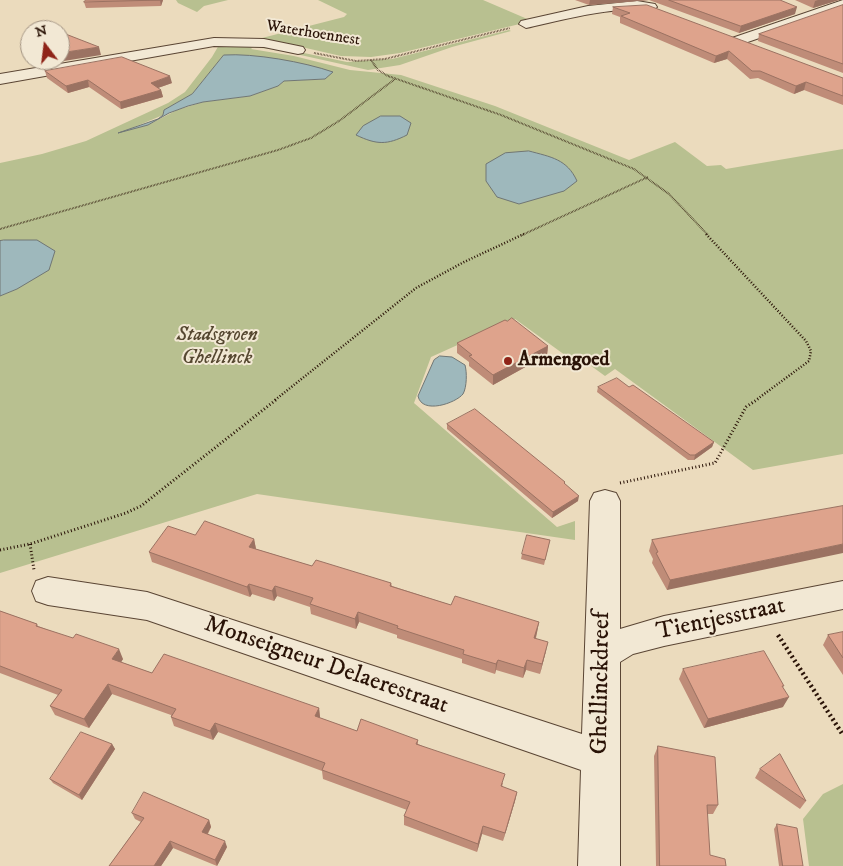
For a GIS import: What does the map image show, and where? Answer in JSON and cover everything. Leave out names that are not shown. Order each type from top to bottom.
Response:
[{"type":"street","points":[[526,24],[580,12],[620,7],[648,6],[663,12]]},
{"type":"street","points":[[796,7],[814,15]]},
{"type":"street","points":[[736,41],[839,8]]},
{"type":"street","points":[[720,34],[763,51]]},
{"type":"street","name":"Waterhoennest","points":[[0,79],[214,42],[264,43],[298,50]]},
{"type":"street","name":"Ghellinckdreef","points":[[599,866],[605,501]]},
{"type":"street","name":"Monseigneur Delaerestraat","points":[[48,591],[147,606],[601,758]]},
{"type":"street","name":"Tientjesstraat","points":[[602,655],[624,642],[664,631],[843,595]]},
{"type":"path","name":"Waterhoennest","points":[[298,50],[356,60],[371,60],[406,54],[526,24]]},
{"type":"path","points":[[371,60],[381,73],[531,126],[648,177],[662,187],[806,341],[811,351],[808,361],[746,407],[715,463],[674,473],[608,485],[605,501]]},
{"type":"path","points":[[0,229],[278,150],[310,138],[339,121],[396,79]]},
{"type":"path","points":[[0,550],[47,538],[126,513],[140,506],[416,288],[464,262],[648,177]]},
{"type":"path","points":[[763,611],[843,735]]},
{"type":"green space","points":[[176,0],[228,0],[204,6],[197,12],[178,3]]},
{"type":"green space","points":[[318,0],[483,0],[532,21],[400,53],[371,57],[341,56],[262,38],[344,17],[347,14]]},
{"type":"green space","name":"Stadsgroen Ghellinck","points":[[511,31],[452,47],[400,65],[368,70],[278,50],[253,47],[251,49],[294,56],[350,70],[401,75],[495,106],[629,160],[675,142],[707,166],[721,165],[726,169],[843,149],[843,454],[753,470],[615,369],[605,376],[583,360],[576,363],[515,319],[431,357],[414,403],[557,527],[575,521],[575,540],[257,494],[0,573],[0,296],[17,289],[4,240],[0,241],[0,163],[42,154],[86,141],[168,103],[185,92],[219,45],[280,48],[347,62],[392,59]],"holes":[[[224,55],[278,60],[325,79],[284,81],[278,86],[250,96],[203,102],[177,110],[148,125],[125,131],[163,115],[164,110],[192,94]]]},
{"type":"green space","points":[[843,784],[843,866],[809,866],[803,819],[823,794]]},
{"type":"water","points":[[224,55],[250,55],[279,59],[333,72],[325,79],[284,81],[278,86],[250,96],[203,102],[188,106],[169,113],[148,125],[118,133],[158,119],[163,115],[164,110],[192,94]]},
{"type":"water","points":[[381,116],[400,116],[411,123],[407,135],[394,141],[376,142],[356,135],[363,126]]},
{"type":"water","points":[[529,151],[551,157],[563,163],[577,181],[564,191],[519,204],[497,197],[486,181],[486,164],[505,153]]},
{"type":"water","points":[[37,240],[55,251],[49,270],[17,289],[0,296],[0,241]]},
{"type":"water","points":[[440,356],[452,357],[465,365],[466,380],[464,391],[454,401],[447,404],[439,406],[426,405],[421,402],[418,396],[434,360]]},
{"type":"building","points":[[86,0],[160,0],[84,2]]},
{"type":"building","points":[[669,0],[780,0],[797,7],[741,26]]},
{"type":"building","points":[[647,5],[843,78],[843,96],[806,82],[796,86],[760,71],[752,71],[729,51],[716,56],[621,16],[630,13],[613,7]]},
{"type":"building","points":[[843,5],[843,64],[759,34]]},
{"type":"building","points":[[70,36],[99,47],[70,51]]},
{"type":"building","points":[[122,57],[170,76],[151,83],[161,90],[120,102],[88,80],[66,86],[45,71],[70,70],[70,66]]},
{"type":"building","points":[[512,318],[548,346],[493,375],[469,356],[472,355],[457,343],[505,320],[507,321]]},
{"type":"building","points":[[617,378],[629,387],[633,385],[714,442],[695,455],[690,455],[598,387]]},
{"type":"building","points":[[475,409],[565,482],[579,496],[553,512],[447,424]]},
{"type":"building","points":[[843,506],[843,544],[670,580],[656,553],[658,552],[652,540]]},
{"type":"building","points":[[205,521],[254,539],[249,547],[312,566],[316,560],[391,583],[390,586],[451,605],[455,596],[539,622],[534,638],[548,642],[542,664],[527,660],[524,668],[498,660],[496,664],[463,654],[464,650],[397,628],[398,626],[358,612],[355,619],[310,604],[313,598],[275,586],[272,591],[249,584],[247,587],[149,552],[168,526],[195,535]]},
{"type":"building","points":[[527,535],[550,540],[545,560],[522,554]]},
{"type":"building","points":[[0,611],[37,624],[36,626],[73,638],[76,634],[119,649],[112,659],[152,673],[164,654],[319,708],[315,716],[357,731],[361,719],[418,740],[416,744],[505,774],[501,786],[517,792],[505,833],[483,826],[478,844],[404,816],[410,802],[322,770],[325,763],[215,723],[210,731],[171,717],[176,709],[108,684],[84,719],[50,706],[62,690],[0,666]]},
{"type":"building","points":[[843,632],[843,658],[828,635]]},
{"type":"building","points":[[764,651],[789,697],[708,719],[683,669]]},
{"type":"building","points":[[81,732],[112,744],[79,795],[50,779]]},
{"type":"building","points":[[658,746],[715,757],[718,805],[707,805],[710,855],[725,859],[726,866],[660,866]]},
{"type":"building","points":[[780,754],[806,801],[760,769]]},
{"type":"building","points":[[144,792],[209,820],[202,832],[225,841],[215,860],[170,841],[154,866],[109,866],[144,818],[132,813]]},
{"type":"building","points":[[777,824],[797,828],[803,866],[783,866]]},
{"type":"place","name":"Armengoed","points":[[508,361]]}]
